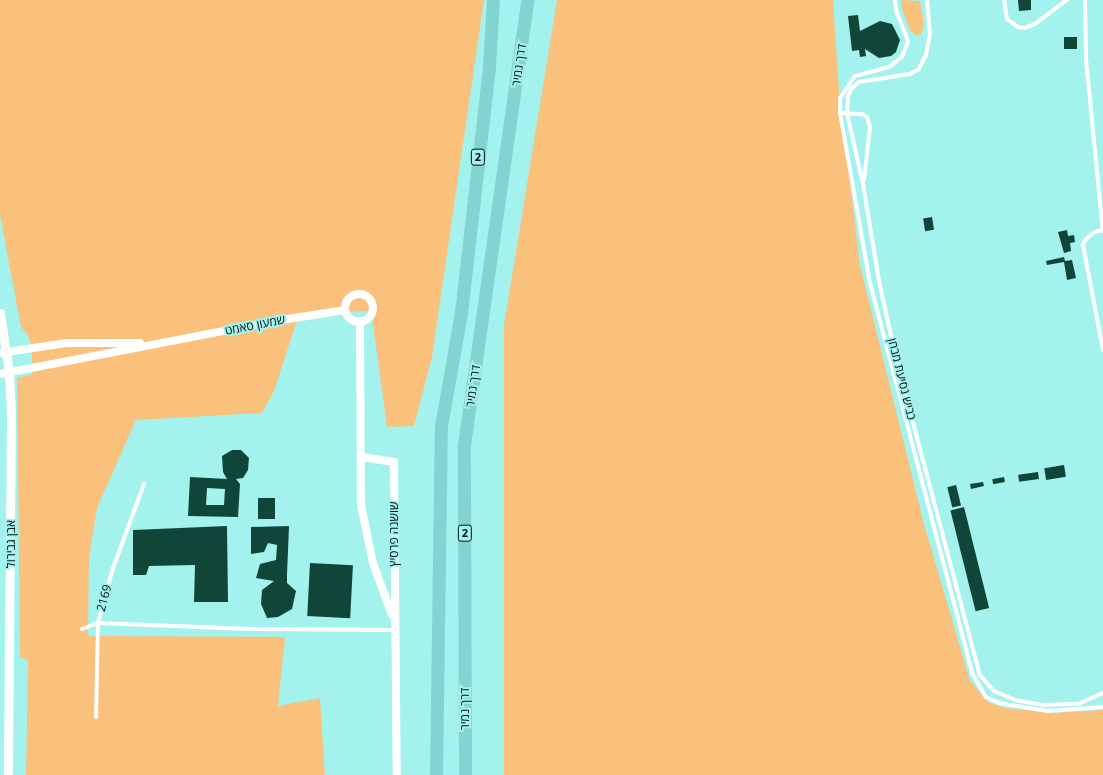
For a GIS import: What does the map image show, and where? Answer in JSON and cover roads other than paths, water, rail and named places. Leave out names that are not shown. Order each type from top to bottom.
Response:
[{"type":"highway","name":"דרך נמיר","points":[[436,775],[441,426],[461,313],[489,66],[493,0]]},
{"type":"highway","name":"דרך נמיר","points":[[465,775],[464,445],[527,0]]},
{"type":"street","points":[[353,295],[367,296],[372,303],[372,312],[360,321],[349,318],[345,310],[346,301],[353,295]]},
{"type":"street","name":"שמעון סאמט","points":[[5,373],[165,342],[345,310]]},
{"type":"street","name":"אבן גבירול","points":[[0,313],[11,422],[8,775]]},
{"type":"street","points":[[360,321],[362,458],[361,505],[373,562],[394,626]]},
{"type":"street","name":"שמעון סאמט","points":[[3,352],[66,343],[165,342]]},
{"type":"street","name":"שושנה פרסיץ","points":[[362,458],[394,462],[394,626],[397,775]]},
{"type":"lane","name":"כביש נסיעת מבחן","points":[[896,0],[896,10],[908,42],[902,57],[889,67],[855,76],[840,98],[840,114],[870,283],[972,673],[986,697],[999,703],[1047,711],[1103,707]]},
{"type":"lane","name":"כביש נסיעת מבחן","points":[[927,0],[930,34],[926,55],[919,69],[910,74],[859,82],[852,88],[848,96],[847,113],[863,184],[879,281],[896,358],[980,675],[994,691],[1015,700],[1044,705],[1078,704],[1103,693]]},
{"type":"lane","points":[[1004,0],[1007,19],[1018,27],[1026,28],[1035,24],[1067,0]]},
{"type":"lane","points":[[1085,0],[1086,59],[1103,230],[1095,232],[1086,239],[1083,245],[1103,350]]},
{"type":"lane","points":[[840,114],[862,114],[867,118],[870,127],[863,184]]},
{"type":"lane","name":"2169","points":[[96,717],[98,623],[112,571],[144,484]]},
{"type":"lane","points":[[82,629],[98,623],[250,629],[394,626]]}]
